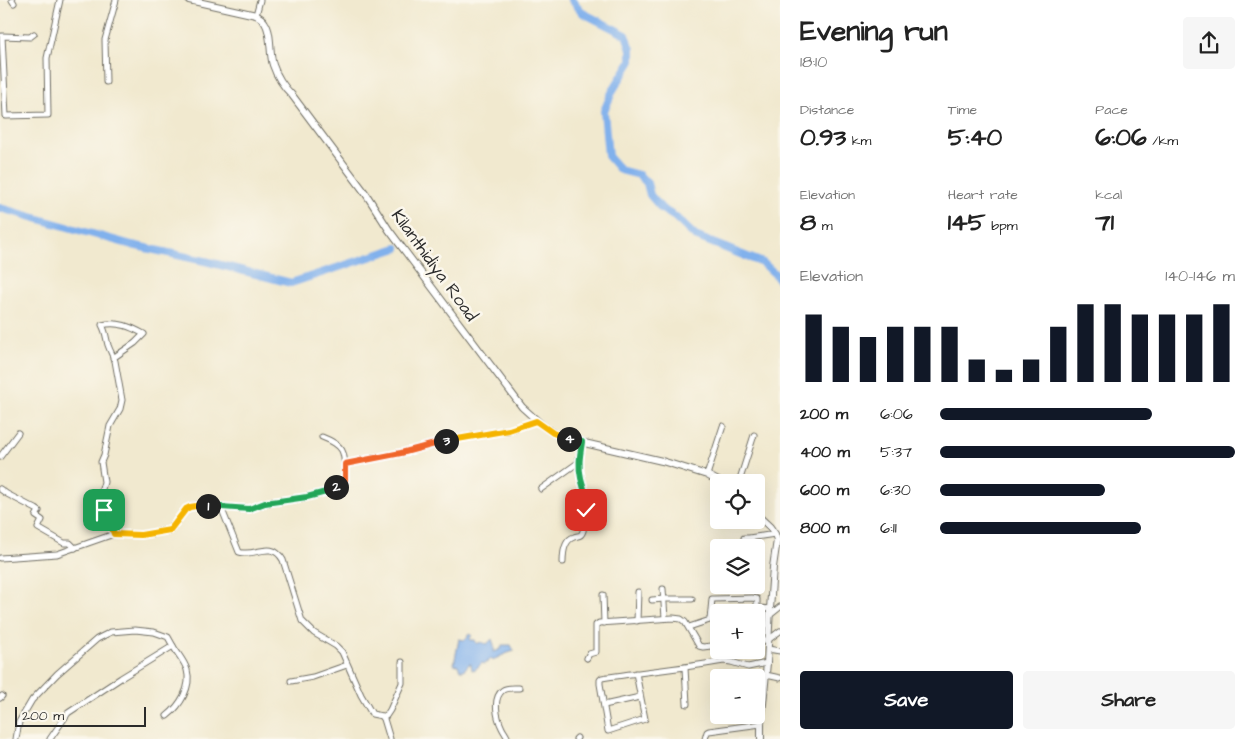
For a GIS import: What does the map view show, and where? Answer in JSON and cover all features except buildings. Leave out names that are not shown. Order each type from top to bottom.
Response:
[{"type":"street","points":[[34,34],[30,37],[2,36],[6,116],[48,115],[47,58],[60,0]]},
{"type":"street","points":[[106,82],[104,40],[116,0]]},
{"type":"street","points":[[189,0],[256,15],[260,0]]},
{"type":"street","name":"Kilanthidiya Road","points":[[256,15],[267,26],[272,64],[282,85],[292,95],[355,178],[389,230],[522,407],[536,421],[553,433],[566,439],[662,460],[710,477]]},
{"type":"street","points":[[113,358],[135,343],[144,334],[120,324],[102,325],[113,358],[122,400],[120,409],[110,426],[101,462],[104,482],[101,496],[104,510],[114,534]]},
{"type":"street","points":[[345,464],[401,453],[450,440],[509,430],[536,421]]},
{"type":"street","points":[[707,476],[723,426]]},
{"type":"street","points":[[0,457],[18,433]]},
{"type":"street","points":[[742,474],[754,435]]},
{"type":"street","points":[[0,558],[57,554],[114,534],[141,535],[170,530],[186,509],[190,507],[249,509],[265,503],[326,492],[345,480],[345,464],[343,450],[336,442],[322,437]]},
{"type":"street","points":[[563,562],[563,552],[567,542],[570,538],[580,536],[583,531],[587,502],[586,492],[581,480],[579,462],[582,442]]},
{"type":"street","points":[[541,489],[579,462]]},
{"type":"street","points":[[0,489],[39,512],[36,516],[42,520],[38,528],[75,548]]},
{"type":"street","points":[[225,508],[223,512],[239,552],[245,554],[269,549],[280,555],[302,621],[342,652],[372,714],[386,716],[390,710],[402,683],[402,662]]},
{"type":"street","points":[[765,522],[775,534],[777,540],[773,567],[765,687]]},
{"type":"street","points":[[744,538],[775,534]]},
{"type":"street","points":[[773,567],[780,562]]},
{"type":"street","points":[[663,589],[666,618]]},
{"type":"street","points":[[637,621],[638,592]]},
{"type":"street","points":[[603,595],[604,623]]},
{"type":"street","points":[[652,600],[692,599]]},
{"type":"street","points":[[689,627],[710,620],[712,599],[757,599],[758,607],[770,612],[780,607]]},
{"type":"street","points":[[587,658],[589,654],[596,652],[596,624],[599,623],[666,618],[681,619],[689,627],[699,646],[710,646]]},
{"type":"street","points":[[16,739],[19,722],[32,700],[97,639],[111,632],[135,630],[154,632],[168,637],[187,670],[187,684],[184,696],[167,716]]},
{"type":"street","points":[[765,640],[780,632]]},
{"type":"street","points":[[50,739],[68,713],[173,646]]},
{"type":"street","points":[[768,649],[780,651]]},
{"type":"street","points":[[636,673],[645,719],[608,731],[600,684],[602,678],[636,673],[685,668],[724,661],[748,667],[767,663]]},
{"type":"street","points":[[291,681],[313,677],[347,665]]},
{"type":"street","points":[[685,668],[687,704]]},
{"type":"street","points":[[766,675],[780,678]]},
{"type":"street","points":[[508,739],[497,714],[496,702],[501,691],[506,688],[519,688]]},
{"type":"street","points":[[604,705],[640,697]]},
{"type":"street","points":[[382,716],[390,739]]},
{"type":"street","points":[[705,739],[707,732],[710,730],[762,724],[761,739]]},
{"type":"water","points":[[470,634],[472,636],[470,640],[475,640],[477,644],[480,642],[487,644],[492,639],[494,652],[501,649],[502,645],[511,645],[514,651],[493,660],[491,659],[485,664],[482,663],[476,669],[472,670],[471,664],[469,664],[464,670],[460,670],[458,665],[454,664],[459,639],[465,640]]},
{"type":"waterway","points":[[572,0],[583,13],[626,35],[631,49],[631,61],[613,90],[604,111],[608,156],[620,170],[639,175],[647,183],[650,195],[662,209],[675,217],[695,236],[763,263],[775,274],[780,282]]},
{"type":"waterway","points":[[0,208],[132,245],[291,283],[397,248]]},
{"type":"route","points":[[104,510],[114,534],[141,535],[170,530],[186,509],[190,507],[249,509],[265,503],[307,497],[326,492],[345,480],[345,464],[401,453],[450,440],[509,430],[536,421],[553,433],[566,439],[582,442],[579,468],[586,492],[586,510]]}]
